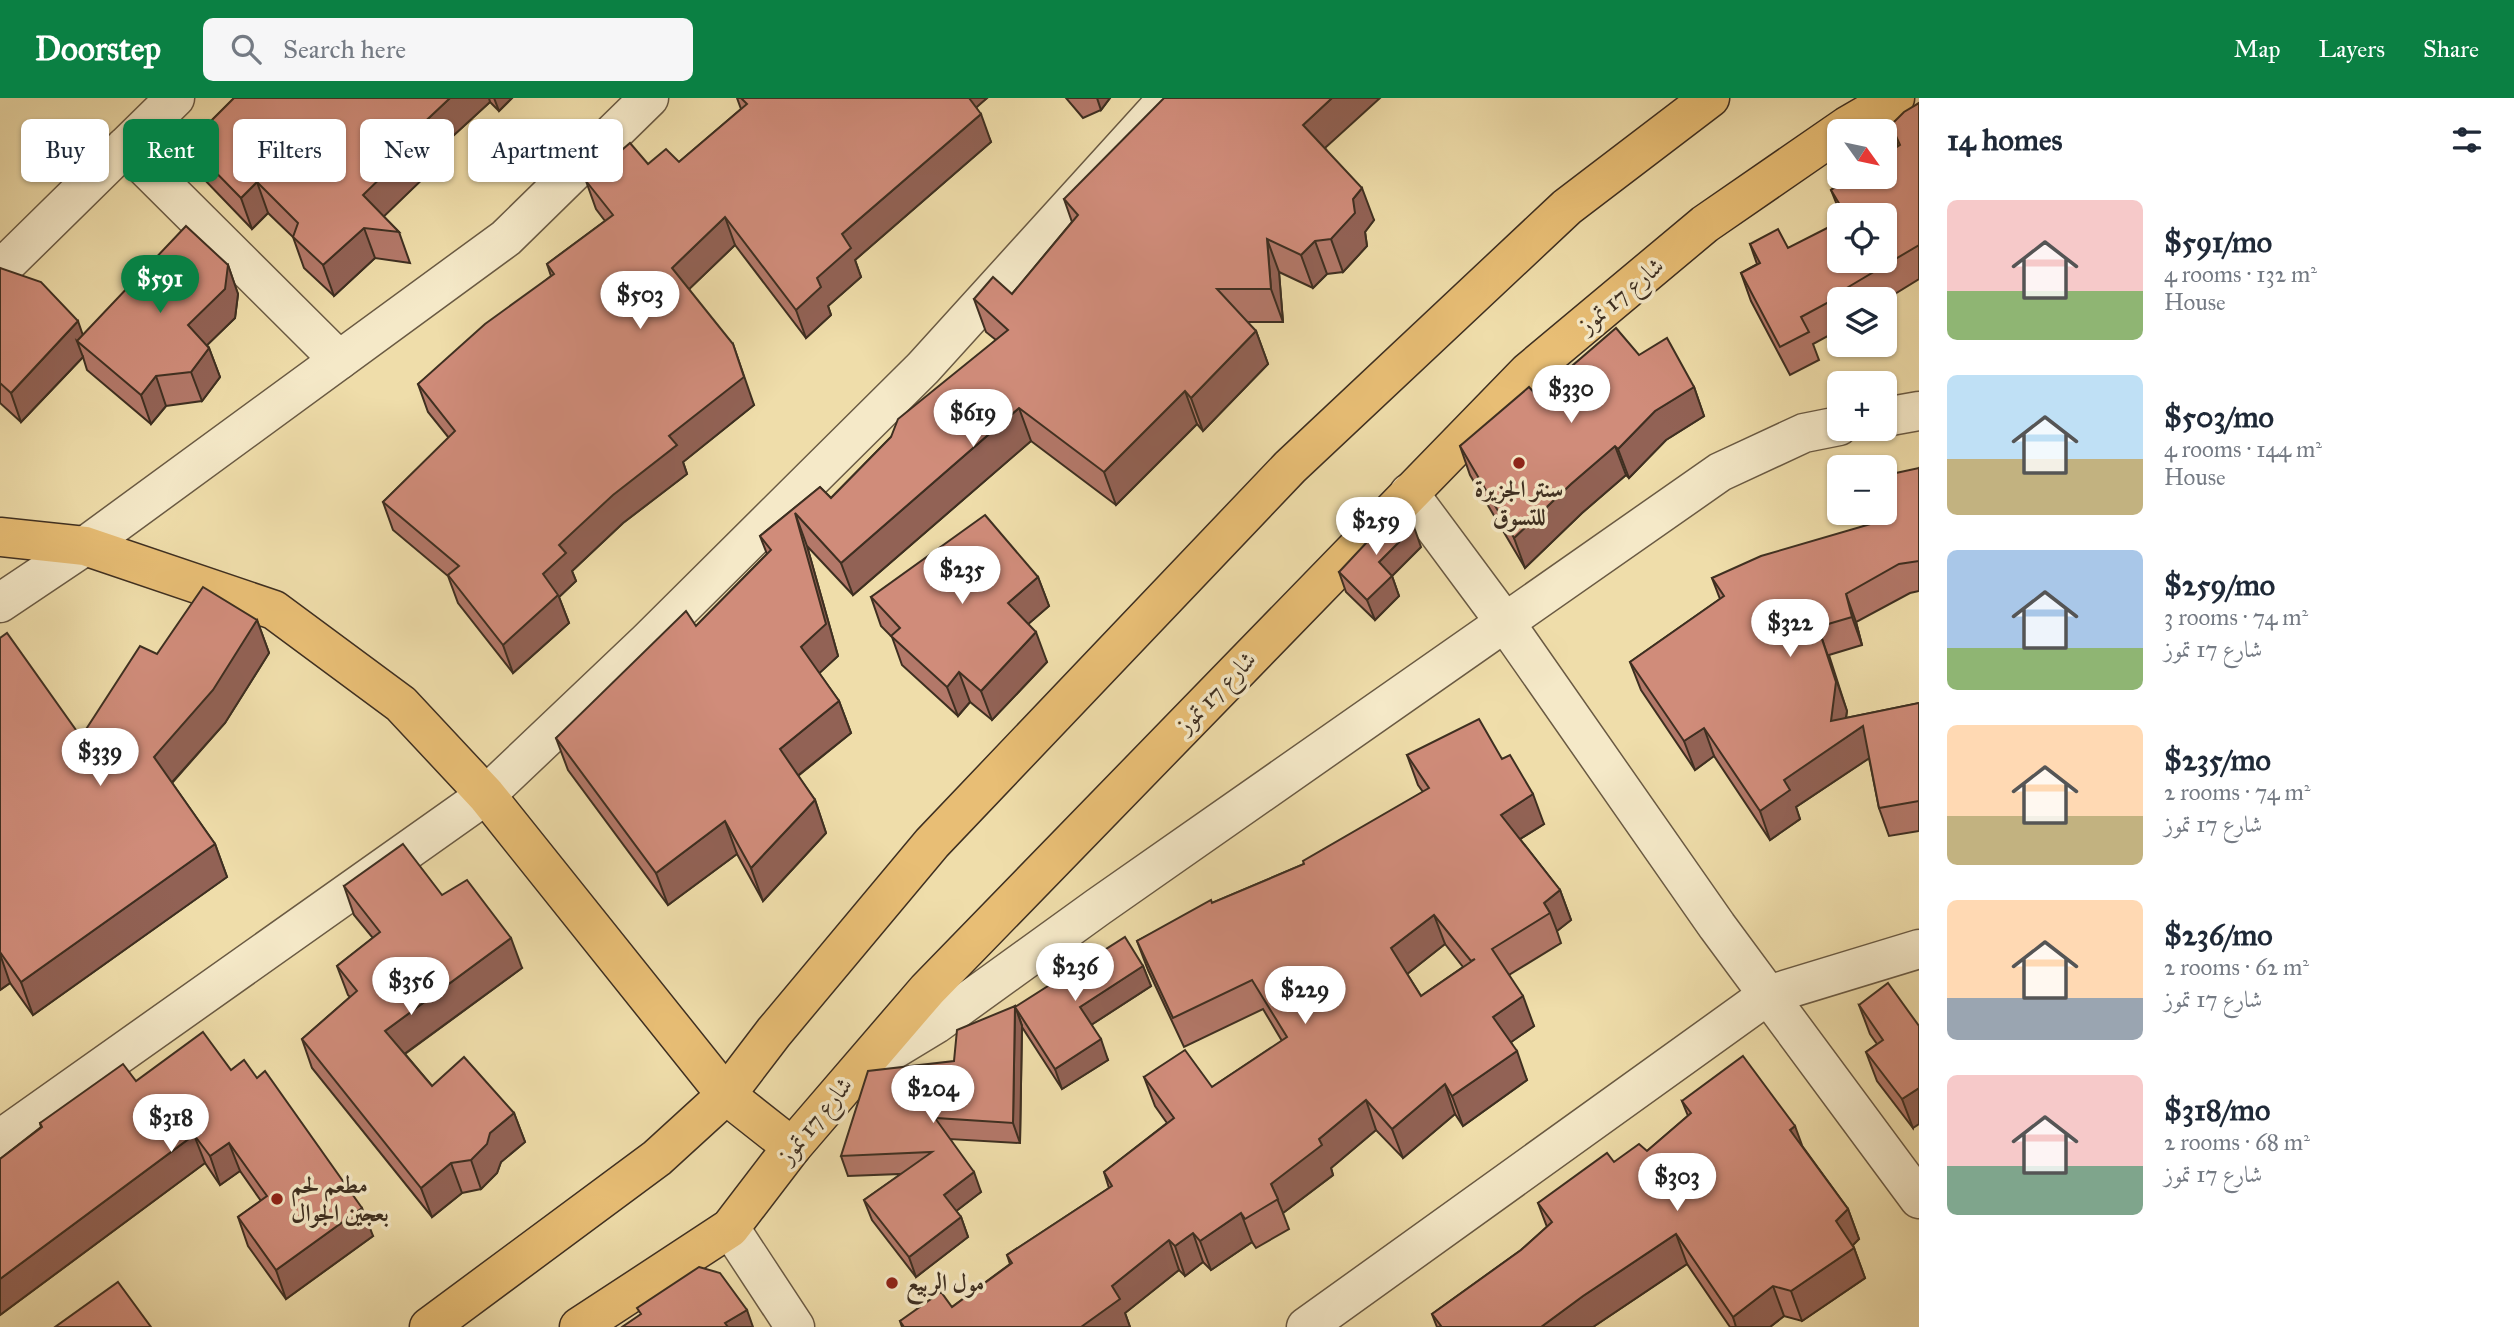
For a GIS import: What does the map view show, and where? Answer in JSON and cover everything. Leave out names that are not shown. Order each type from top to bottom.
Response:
[{"type":"main road","points":[[429,1327],[657,1158],[726,1095],[774,1032],[932,844],[1290,467],[1567,207],[1710,98]]},
{"type":"main road","name":"شارع 17 تموز","points":[[579,1327],[730,1228],[792,1147],[928,990],[1528,372],[1705,224],[1847,125],[1895,98]]},
{"type":"main road","points":[[0,537],[85,546],[274,610],[401,704],[486,795],[726,1095],[792,1147]]},
{"type":"street","points":[[154,119],[175,98]]},
{"type":"street","points":[[0,603],[85,546],[506,238],[649,98]]},
{"type":"street","points":[[0,1139],[486,795],[649,641],[923,368],[1168,98]]},
{"type":"street","points":[[0,270],[123,150]]},
{"type":"street","points":[[160,182],[340,359]]},
{"type":"street","points":[[1897,415],[1919,411]]},
{"type":"street","points":[[852,1075],[936,1024],[1504,621],[1720,472],[1804,433],[1827,428]]},
{"type":"street","points":[[1409,493],[1504,621],[1768,995],[1919,1199]]},
{"type":"street","points":[[1306,1327],[1768,995],[1919,949]]},
{"type":"street","points":[[730,1228],[795,1327]]},
{"type":"building","points":[[234,98],[450,98],[428,119],[360,119],[360,182],[376,182],[363,195],[399,232],[364,228],[323,265],[293,237],[298,223],[257,182],[241,198],[219,176],[219,119],[213,119]]},
{"type":"building","points":[[741,98],[969,98],[981,114],[842,234],[851,248],[817,278],[821,287],[796,310],[725,217],[672,268],[733,344],[744,377],[669,436],[677,445],[613,495],[559,545],[566,553],[543,574],[558,595],[503,645],[448,575],[459,566],[383,502],[455,431],[418,384],[485,324],[554,274],[547,264],[613,215],[587,182],[623,182],[623,149],[630,143],[648,164],[666,149],[679,162],[747,104]]},
{"type":"building","points":[[1164,98],[1332,98],[1303,125],[1362,188],[1353,199],[1355,213],[1331,239],[1315,241],[1301,255],[1267,239],[1271,289],[1217,289],[1256,331],[1191,398],[1185,391],[1104,472],[1019,408],[841,563],[795,513],[826,624],[801,647],[839,701],[780,749],[815,800],[751,868],[725,821],[656,873],[556,738],[686,611],[696,626],[771,550],[760,536],[820,487],[831,498],[891,437],[898,419],[1008,330],[974,299],[993,277],[1012,294],[1078,215],[1064,199]]},
{"type":"building","points":[[1919,103],[1919,245],[1897,258],[1897,203],[1839,203],[1831,190],[1897,189],[1897,147],[1900,145],[1897,138],[1897,119]]},
{"type":"building","points":[[186,226],[228,265],[225,289],[188,325],[209,348],[191,372],[156,376],[141,395],[77,341]]},
{"type":"building","points":[[1827,228],[1827,273],[1872,273],[1848,287],[1827,287],[1827,303],[1801,317],[1809,332],[1780,347],[1741,273],[1760,263],[1750,244],[1778,229],[1788,248]]},
{"type":"building","points":[[0,268],[41,282],[78,321],[11,393],[0,383]]},
{"type":"building","points":[[1616,328],[1639,355],[1667,338],[1694,387],[1655,411],[1618,449],[1615,446],[1514,538],[1460,446],[1529,387],[1537,396]]},
{"type":"building","points":[[1919,468],[1919,561],[1899,564],[1846,594],[1852,617],[1818,627],[1836,682],[1831,721],[1919,703],[1919,801],[1879,808],[1863,726],[1784,780],[1790,790],[1760,811],[1704,728],[1684,741],[1630,662],[1724,596],[1712,578],[1761,556],[1867,525],[1897,525],[1897,473]]},
{"type":"building","points":[[1397,510],[1414,527],[1379,562],[1392,576],[1367,600],[1339,572]]},
{"type":"building","points":[[985,515],[1038,577],[1008,603],[1036,632],[981,691],[959,672],[947,687],[891,636],[900,628],[871,597]]},
{"type":"building","points":[[203,587],[257,620],[213,690],[154,757],[215,844],[21,982],[0,952],[0,638],[7,633],[81,737],[140,646],[157,654]]},
{"type":"building","points":[[1479,719],[1502,759],[1510,755],[1533,794],[1501,815],[1560,890],[1544,903],[1550,913],[1492,949],[1523,996],[1493,1017],[1517,1051],[1452,1096],[1445,1084],[1392,1129],[1366,1100],[1319,1139],[1322,1145],[1271,1184],[1278,1199],[1245,1219],[1241,1213],[1200,1241],[1193,1233],[1175,1246],[1169,1240],[1112,1286],[1120,1299],[1081,1327],[904,1327],[900,1321],[941,1292],[952,1307],[1012,1263],[1007,1255],[1112,1186],[1104,1172],[1174,1118],[1144,1077],[1185,1050],[1212,1087],[1287,1037],[1252,980],[1173,1018],[1137,941],[1211,900],[1212,903],[1304,864],[1303,861],[1429,788],[1407,755]],"holes":[[[1434,915],[1471,961],[1475,959],[1421,996],[1391,948]]]},
{"type":"building","points":[[403,844],[442,895],[467,880],[511,938],[385,1031],[432,1086],[464,1057],[514,1113],[490,1133],[487,1144],[471,1160],[451,1163],[421,1188],[302,1039],[357,991],[337,966],[380,932],[344,886]]},
{"type":"building","points":[[1125,937],[1143,966],[1080,1007],[1101,1039],[1055,1069],[1015,1007]]},
{"type":"building","points":[[1888,983],[1919,1026],[1919,1088],[1902,1099],[1866,1052],[1883,1040],[1859,1005]]},
{"type":"building","points":[[1015,1006],[1013,1123],[935,1118],[974,1172],[944,1195],[961,1217],[909,1257],[864,1200],[932,1152],[841,1156],[868,1071],[954,1061],[957,1030]]},
{"type":"building","points":[[203,1032],[231,1070],[244,1060],[257,1078],[265,1071],[362,1208],[276,1270],[238,1217],[267,1196],[229,1143],[210,1156],[194,1135],[0,1279],[0,1159],[42,1127],[40,1123],[123,1064],[136,1081]]},
{"type":"building","points":[[1743,1056],[1795,1126],[1790,1130],[1848,1209],[1836,1221],[1854,1248],[1791,1291],[1773,1286],[1733,1317],[1676,1234],[1541,1327],[1439,1327],[1441,1326],[1432,1314],[1521,1250],[1552,1222],[1538,1203],[1607,1153],[1614,1162],[1639,1144],[1647,1151],[1691,1113],[1682,1101]]},
{"type":"building","points":[[699,1267],[720,1273],[747,1310],[725,1323],[728,1327],[622,1327],[641,1314],[637,1308]]},
{"type":"building","points":[[118,1282],[151,1327],[55,1327]]},
{"type":"place","name":"سنتر الجزيرة للتسوق","points":[[1519,463]]},
{"type":"place","name":"مطعم لحم بعجين الجوال","points":[[277,1199]]},
{"type":"place","name":"مول الربيع","points":[[892,1283]]}]
